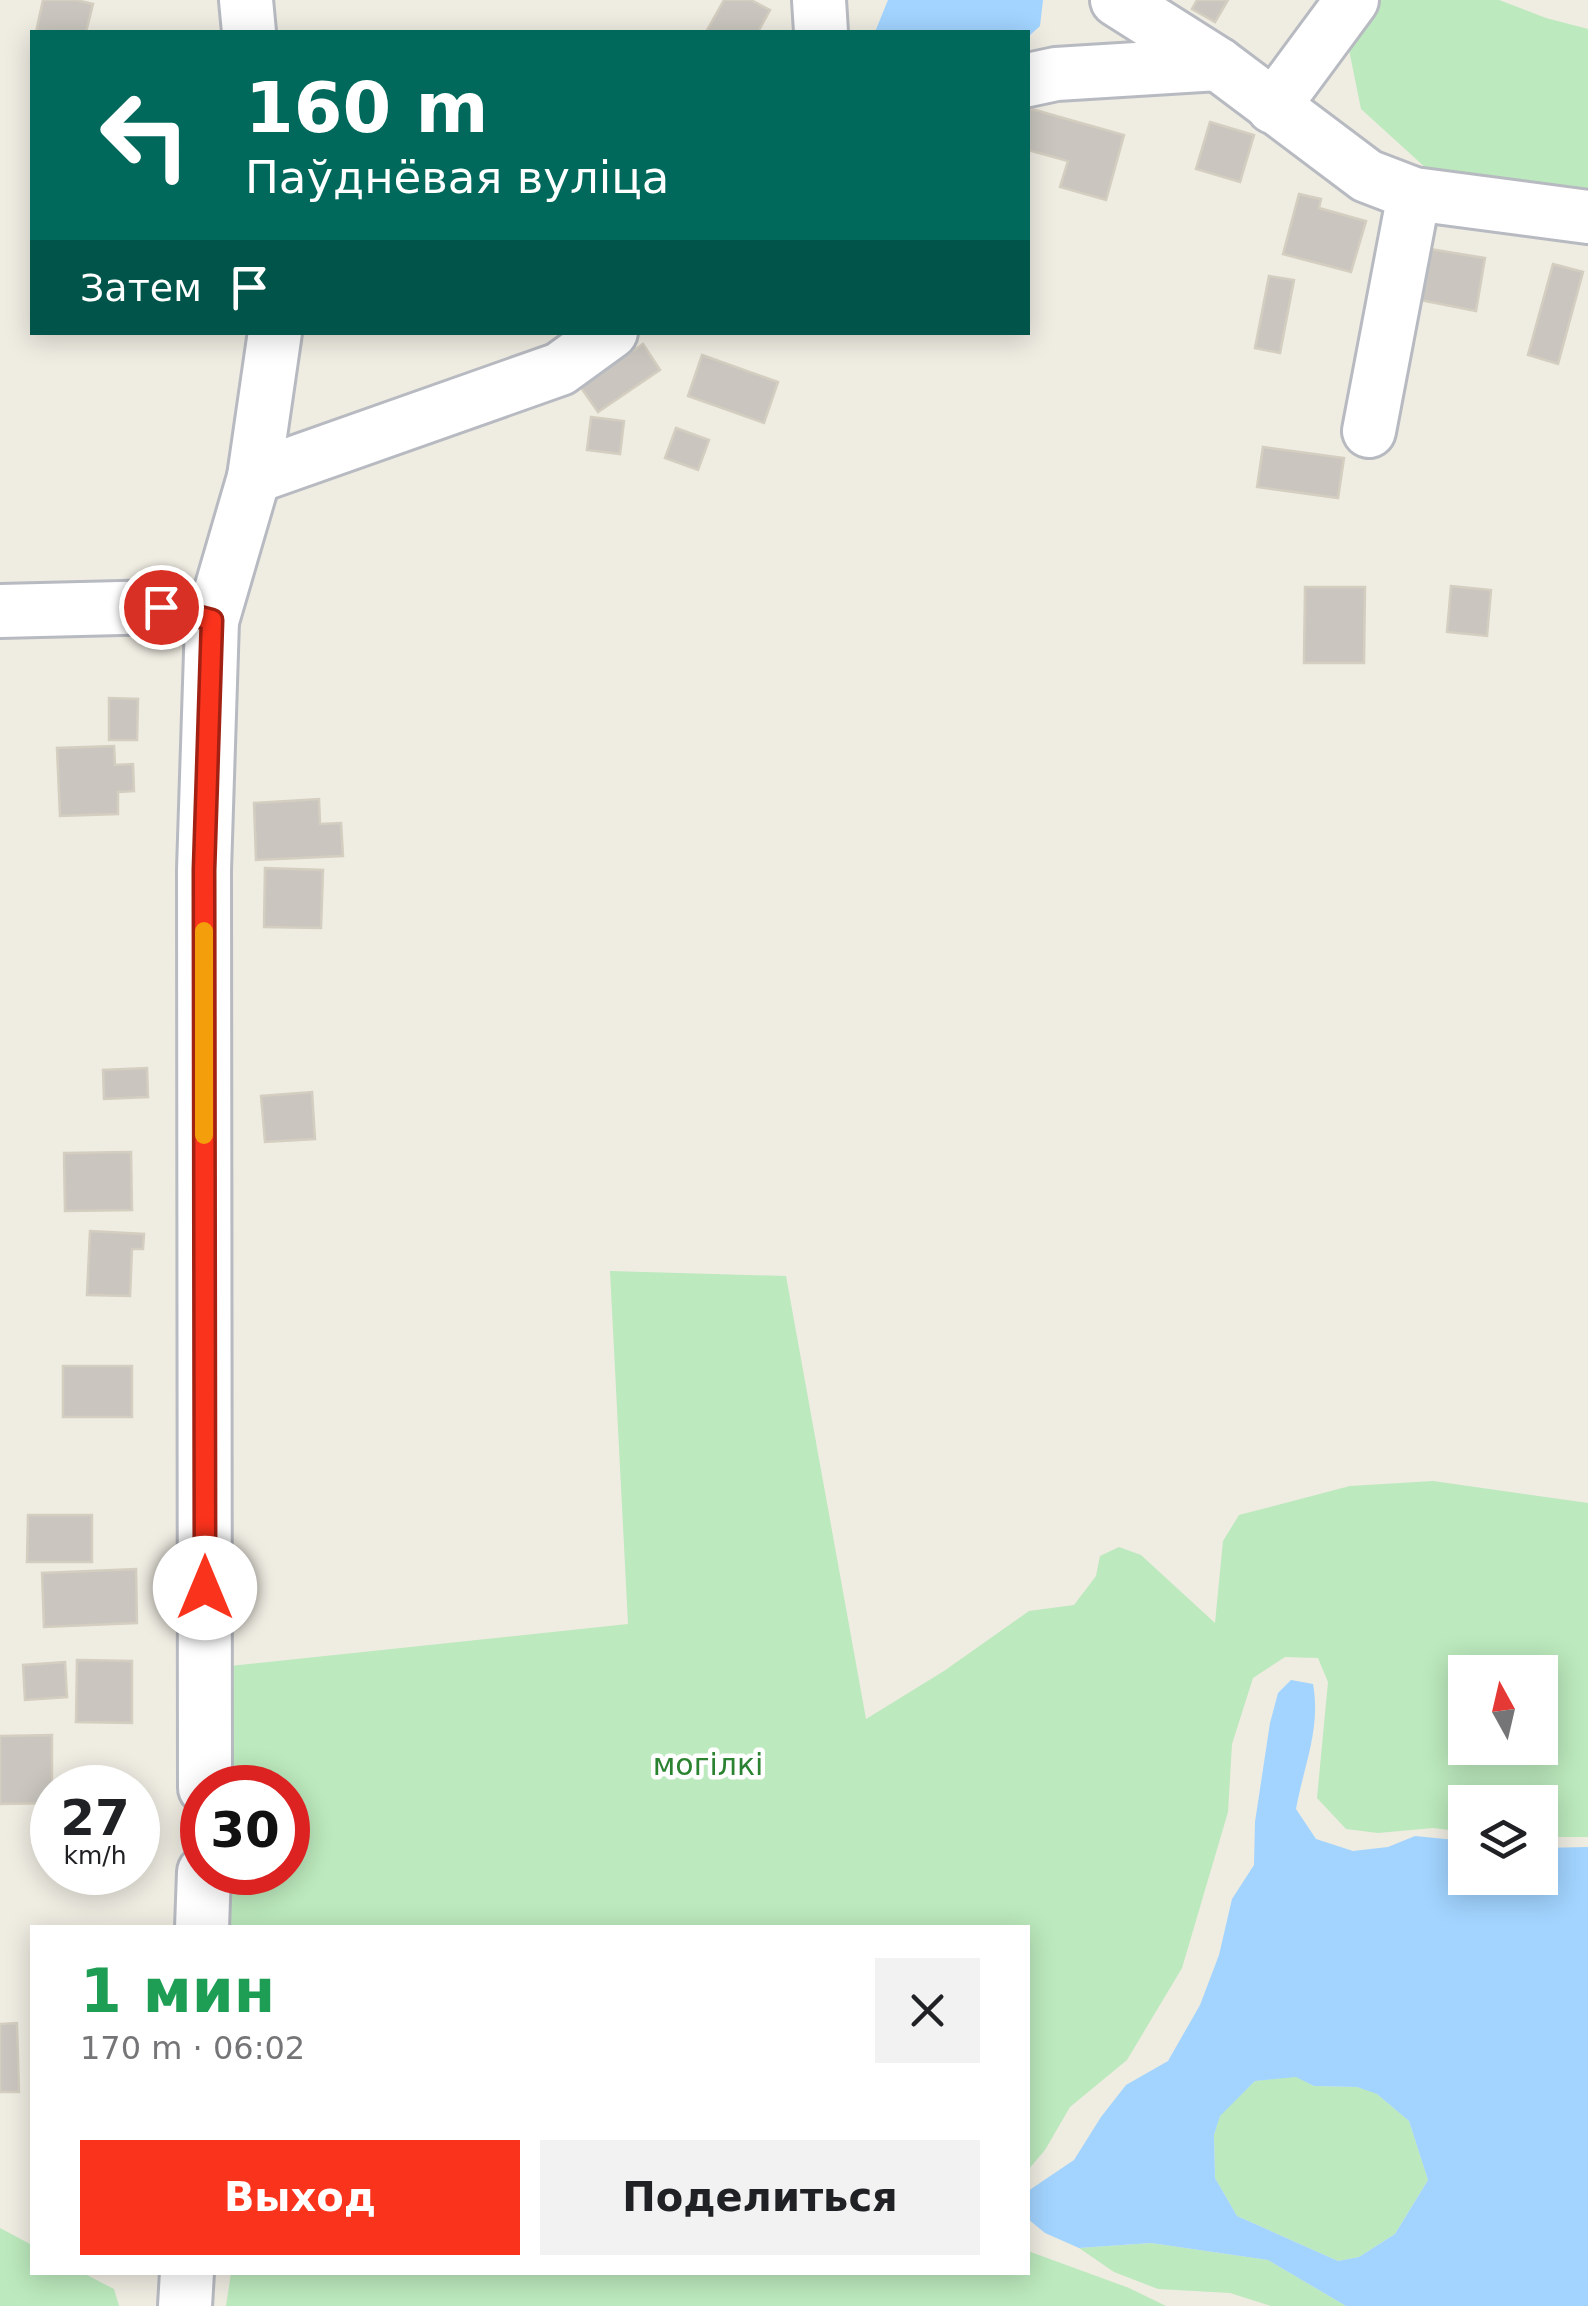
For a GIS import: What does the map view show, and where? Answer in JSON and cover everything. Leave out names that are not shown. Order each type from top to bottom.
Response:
[{"type":"street","points":[[246,0],[248,30]]},
{"type":"street","points":[[819,0],[821,30]]},
{"type":"street","points":[[1117,0],[1218,64],[1367,176],[1414,194],[1588,218]]},
{"type":"street","points":[[1273,107],[1352,0]]},
{"type":"street","points":[[1030,80],[1056,74],[1218,64]]},
{"type":"street","points":[[1369,431],[1414,194]]},
{"type":"street","points":[[205,1765],[204,870],[212,620],[254,478],[275,335]]},
{"type":"street","points":[[254,478],[560,369],[607,335]]},
{"type":"street","points":[[0,612],[161,607],[212,620]]},
{"type":"street","points":[[202,1925],[203,1895]]},
{"type":"street","points":[[186,2306],[187,2275]]},
{"type":"green space","points":[[1367,0],[1499,0],[1588,29],[1588,196],[1427,169],[1361,109],[1346,35]]},
{"type":"green space","name":"могілкі","points":[[610,1271],[786,1276],[866,1719],[944,1671],[1029,1611],[1074,1605],[1096,1576],[1100,1556],[1119,1547],[1141,1555],[1215,1623],[1223,1541],[1239,1515],[1350,1486],[1433,1481],[1588,1503],[1588,1837],[1558,1837],[1558,1785],[1448,1785],[1448,1830],[1378,1833],[1346,1829],[1317,1798],[1328,1682],[1318,1658],[1285,1657],[1253,1678],[1232,1744],[1228,1812],[1182,1968],[1127,2060],[1070,2107],[1030,2168],[1030,1925],[214,1925],[214,1895],[310,1895],[310,1765],[228,1765],[230,1666],[628,1624]]},
{"type":"green space","points":[[1296,2076],[1314,2086],[1357,2087],[1376,2093],[1409,2121],[1428,2180],[1395,2234],[1359,2257],[1338,2261],[1237,2216],[1215,2178],[1214,2135],[1220,2115],[1255,2081]]},
{"type":"green space","points":[[0,2228],[30,2244],[30,2275],[87,2275],[114,2289],[119,2306],[0,2306]]},
{"type":"green space","points":[[1151,2243],[1268,2260],[1346,2306],[1271,2306],[1230,2293],[1158,2289],[1114,2272],[1079,2248]]},
{"type":"green space","points":[[1030,2252],[1129,2288],[1166,2306],[226,2306],[231,2275],[1030,2275]]},
{"type":"water","points":[[888,0],[1043,0],[1040,26],[1030,35],[1030,30],[876,30]]},
{"type":"water","points":[[1291,1680],[1313,1684],[1313,1732],[1296,1809],[1316,1839],[1353,1851],[1388,1847],[1415,1836],[1448,1839],[1448,1895],[1558,1895],[1558,1848],[1588,1847],[1588,2306],[1346,2306],[1268,2260],[1151,2243],[1079,2248],[1045,2233],[1030,2221],[1030,2190],[1074,2160],[1126,2085],[1168,2061],[1200,2005],[1219,1955],[1232,1899],[1254,1865],[1255,1822],[1270,1723],[1278,1693]],"holes":[[[1296,2077],[1314,2086],[1357,2087],[1377,2094],[1409,2121],[1428,2180],[1395,2234],[1359,2257],[1338,2261],[1237,2216],[1215,2178],[1214,2135],[1220,2116],[1255,2081]]]},
{"type":"building","points":[[43,0],[93,4],[86,30],[36,30]]},
{"type":"building","points":[[724,0],[751,0],[770,10],[759,30],[707,30]]},
{"type":"building","points":[[1197,0],[1228,0],[1215,22],[1192,9]]},
{"type":"building","points":[[1030,109],[1124,135],[1106,200],[1060,187],[1068,161],[1030,151]]},
{"type":"building","points":[[1210,122],[1254,135],[1240,182],[1196,169]]},
{"type":"building","points":[[1299,194],[1321,199],[1319,208],[1366,221],[1351,272],[1283,254]]},
{"type":"building","points":[[1424,248],[1485,258],[1476,311],[1415,299]]},
{"type":"building","points":[[1553,264],[1583,272],[1558,364],[1528,355]]},
{"type":"building","points":[[1269,276],[1294,280],[1280,353],[1255,348]]},
{"type":"building","points":[[643,344],[660,370],[598,412],[580,386]]},
{"type":"building","points":[[702,355],[778,382],[764,423],[688,396]]},
{"type":"building","points":[[591,417],[624,421],[620,454],[587,450]]},
{"type":"building","points":[[676,428],[709,440],[698,470],[665,458]]},
{"type":"building","points":[[1263,447],[1344,458],[1338,498],[1257,487]]},
{"type":"building","points":[[1451,586],[1491,590],[1487,636],[1447,632]]},
{"type":"building","points":[[1305,587],[1365,587],[1364,663],[1304,663]]},
{"type":"building","points":[[109,698],[138,699],[137,740],[109,740]]},
{"type":"building","points":[[114,746],[115,765],[133,764],[134,791],[118,792],[118,814],[60,816],[57,748]]},
{"type":"building","points":[[319,799],[320,824],[341,823],[343,856],[256,860],[254,803]]},
{"type":"building","points":[[265,868],[323,870],[321,928],[264,927]]},
{"type":"building","points":[[147,1068],[148,1097],[104,1099],[103,1070]]},
{"type":"building","points":[[312,1092],[315,1139],[265,1142],[261,1096]]},
{"type":"building","points":[[131,1152],[132,1210],[65,1211],[64,1153]]},
{"type":"building","points":[[90,1231],[144,1234],[143,1249],[132,1249],[130,1296],[87,1295]]},
{"type":"building","points":[[63,1366],[132,1366],[132,1417],[63,1417]]},
{"type":"building","points":[[28,1515],[92,1515],[92,1562],[27,1562]]},
{"type":"building","points":[[136,1569],[137,1623],[44,1627],[42,1573]]},
{"type":"building","points":[[77,1660],[132,1661],[132,1723],[76,1722]]},
{"type":"building","points":[[65,1662],[67,1697],[25,1700],[23,1665]]},
{"type":"building","points":[[52,1735],[52,1765],[30,1765],[30,1803],[0,1804],[0,1736]]},
{"type":"building","points":[[17,2023],[19,2092],[0,2092],[0,2024]]},
{"type":"slow traffic","points":[[204,931],[204,1135]]},
{"type":"route","points":[[161,607],[212,620],[204,870],[205,1588]]}]
